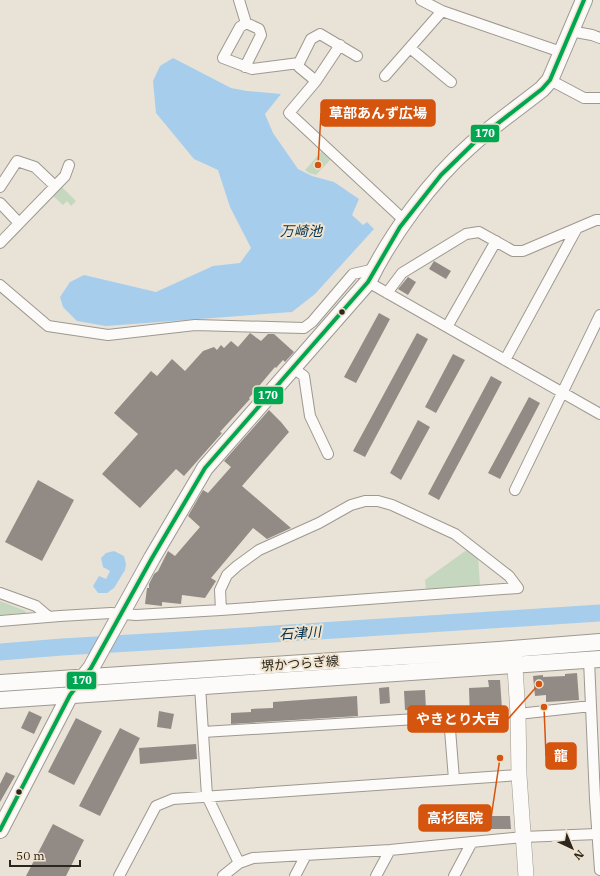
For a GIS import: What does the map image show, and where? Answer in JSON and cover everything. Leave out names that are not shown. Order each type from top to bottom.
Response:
[{"type":"main road","points":[[0,830],[70,695],[88,672],[205,468],[372,276],[405,221],[430,187],[469,146],[542,89],[550,80],[584,0]]},
{"type":"main road","name":"堺かつらぎ線","points":[[0,683],[88,672],[514,649],[600,642]]},
{"type":"main road","name":"堺かつらぎ線","points":[[0,700],[595,660]]},
{"type":"street","points":[[239,0],[246,23],[259,29],[261,35],[245,67]]},
{"type":"street","points":[[421,0],[442,11],[561,52]]},
{"type":"street","points":[[385,76],[442,11]]},
{"type":"street","points":[[246,23],[240,27],[223,58],[252,69],[300,63]]},
{"type":"street","points":[[570,31],[600,38]]},
{"type":"street","points":[[316,81],[299,67],[311,40],[320,34],[357,56]]},
{"type":"street","points":[[340,45],[316,81],[289,113],[405,221]]},
{"type":"street","points":[[410,48],[451,82]]},
{"type":"street","points":[[550,80],[584,98],[600,98]]},
{"type":"street","points":[[0,187],[17,161],[35,167],[55,186]]},
{"type":"street","points":[[0,243],[65,176],[69,165]]},
{"type":"street","points":[[0,203],[19,223]]},
{"type":"street","points":[[387,293],[402,273],[466,234],[479,232],[513,251],[523,251],[596,220],[600,220]]},
{"type":"street","points":[[505,360],[577,228]]},
{"type":"street","points":[[447,327],[496,241]]},
{"type":"street","points":[[0,285],[48,326],[108,336],[195,324],[304,328],[312,322],[353,274],[372,276],[387,293],[600,414]]},
{"type":"street","points":[[515,490],[600,315]]},
{"type":"street","points":[[293,368],[304,376],[310,416],[328,454]]},
{"type":"street","points":[[0,621],[49,617],[118,619],[136,615],[221,610],[518,588],[509,576],[455,534],[392,505],[378,501],[365,501],[351,505],[319,523],[259,550],[237,566],[227,575],[220,590],[221,610]]},
{"type":"street","points":[[0,593],[36,606],[49,617]]},
{"type":"street","points":[[514,649],[518,714],[519,775],[526,876]]},
{"type":"street","points":[[595,660],[591,706],[600,870]]},
{"type":"street","points":[[200,686],[208,796],[239,863]]},
{"type":"street","points":[[518,714],[591,706]]},
{"type":"street","points":[[203,732],[449,717],[454,779]]},
{"type":"street","points":[[119,876],[156,806],[173,799],[519,775]]},
{"type":"street","points":[[223,876],[239,863],[253,858],[390,850],[523,837],[597,834]]},
{"type":"street","points":[[454,876],[472,842]]},
{"type":"street","points":[[376,876],[390,850]]},
{"type":"street","points":[[295,876],[306,855]]},
{"type":"green space","points":[[322,151],[331,159],[316,175],[309,173],[305,170]]},
{"type":"green space","points":[[62,187],[76,201],[71,206],[67,201],[63,205],[53,196]]},
{"type":"green space","points":[[468,549],[478,557],[480,585],[426,589],[425,580]]},
{"type":"green space","points":[[0,601],[26,611],[25,613],[0,615]]},
{"type":"water","name":"万崎池","points":[[173,58],[231,88],[281,94],[265,114],[273,133],[298,169],[312,176],[334,182],[359,199],[352,215],[363,225],[367,222],[374,229],[315,294],[292,312],[106,326],[77,321],[63,307],[60,297],[70,282],[84,275],[156,292],[213,266],[240,263],[251,248],[230,207],[218,170],[194,159],[156,113],[153,81],[160,66]]},
{"type":"water","points":[[114,551],[124,556],[126,564],[125,570],[114,588],[107,593],[98,593],[93,586],[99,576],[106,579],[110,571],[103,567],[101,558],[106,553]]},
{"type":"building","points":[[434,261],[451,271],[446,279],[429,269]]},
{"type":"building","points":[[408,277],[416,282],[408,295],[398,289]]},
{"type":"building","points":[[379,313],[390,319],[356,383],[344,377]]},
{"type":"building","points":[[250,333],[261,341],[268,334],[274,334],[294,352],[285,362],[283,360],[276,368],[275,367],[249,398],[250,399],[220,432],[222,433],[184,476],[176,469],[140,508],[102,474],[138,434],[114,413],[151,371],[157,376],[172,359],[185,371],[203,351],[214,347],[217,350],[221,345],[224,348],[231,341],[238,347]]},
{"type":"building","points":[[417,333],[428,339],[365,457],[353,451]]},
{"type":"building","points":[[453,354],[465,360],[436,413],[425,407]]},
{"type":"building","points":[[491,376],[502,382],[439,500],[428,494]]},
{"type":"building","points":[[529,397],[540,403],[500,479],[488,473]]},
{"type":"building","points":[[269,410],[289,432],[242,486],[291,528],[267,539],[253,528],[211,578],[216,581],[205,598],[182,595],[181,604],[162,602],[162,606],[145,604],[147,588],[149,588],[149,584],[154,574],[158,571],[168,551],[175,556],[200,527],[188,516],[203,490],[208,493],[231,467],[224,461]]},
{"type":"building","points":[[418,420],[430,427],[401,480],[390,473]]},
{"type":"building","points":[[38,480],[74,500],[42,561],[5,542]]},
{"type":"building","points":[[577,673],[579,700],[546,702],[546,695],[535,696],[533,676],[565,676],[565,674]]},
{"type":"building","points":[[488,680],[500,680],[502,709],[481,710],[482,720],[470,720],[469,688],[489,687]]},
{"type":"building","points":[[389,687],[390,703],[380,704],[379,688]]},
{"type":"building","points":[[425,690],[426,709],[405,710],[404,691]]},
{"type":"building","points":[[357,696],[358,716],[231,724],[231,713],[251,712],[251,709],[273,708],[273,702]]},
{"type":"building","points":[[29,711],[42,717],[34,734],[21,728]]},
{"type":"building","points":[[159,711],[174,714],[171,729],[157,727]]},
{"type":"building","points":[[76,718],[102,731],[74,785],[48,772]]},
{"type":"building","points":[[120,728],[140,738],[100,816],[79,806]]},
{"type":"building","points":[[196,744],[197,759],[140,764],[139,748]]},
{"type":"building","points":[[6,772],[15,776],[0,802],[0,784]]},
{"type":"building","points":[[491,816],[510,816],[511,829],[491,829]]},
{"type":"building","points":[[53,824],[84,840],[66,876],[26,876]]},
{"type":"waterway","name":"石津川","points":[[0,652],[600,613]]},
{"type":"transit line","name":"170","points":[[0,830],[70,695],[91,668],[152,558],[205,468],[368,282],[400,227],[441,175],[479,138],[542,89],[550,80],[584,0]]},
{"type":"place","name":"草部あんず広場","points":[[318,165]]},
{"type":"place","name":"やきとり大吉","points":[[539,684]]},
{"type":"place","name":"龍","points":[[544,707]]},
{"type":"place","name":"高杉医院","points":[[500,758]]}]
